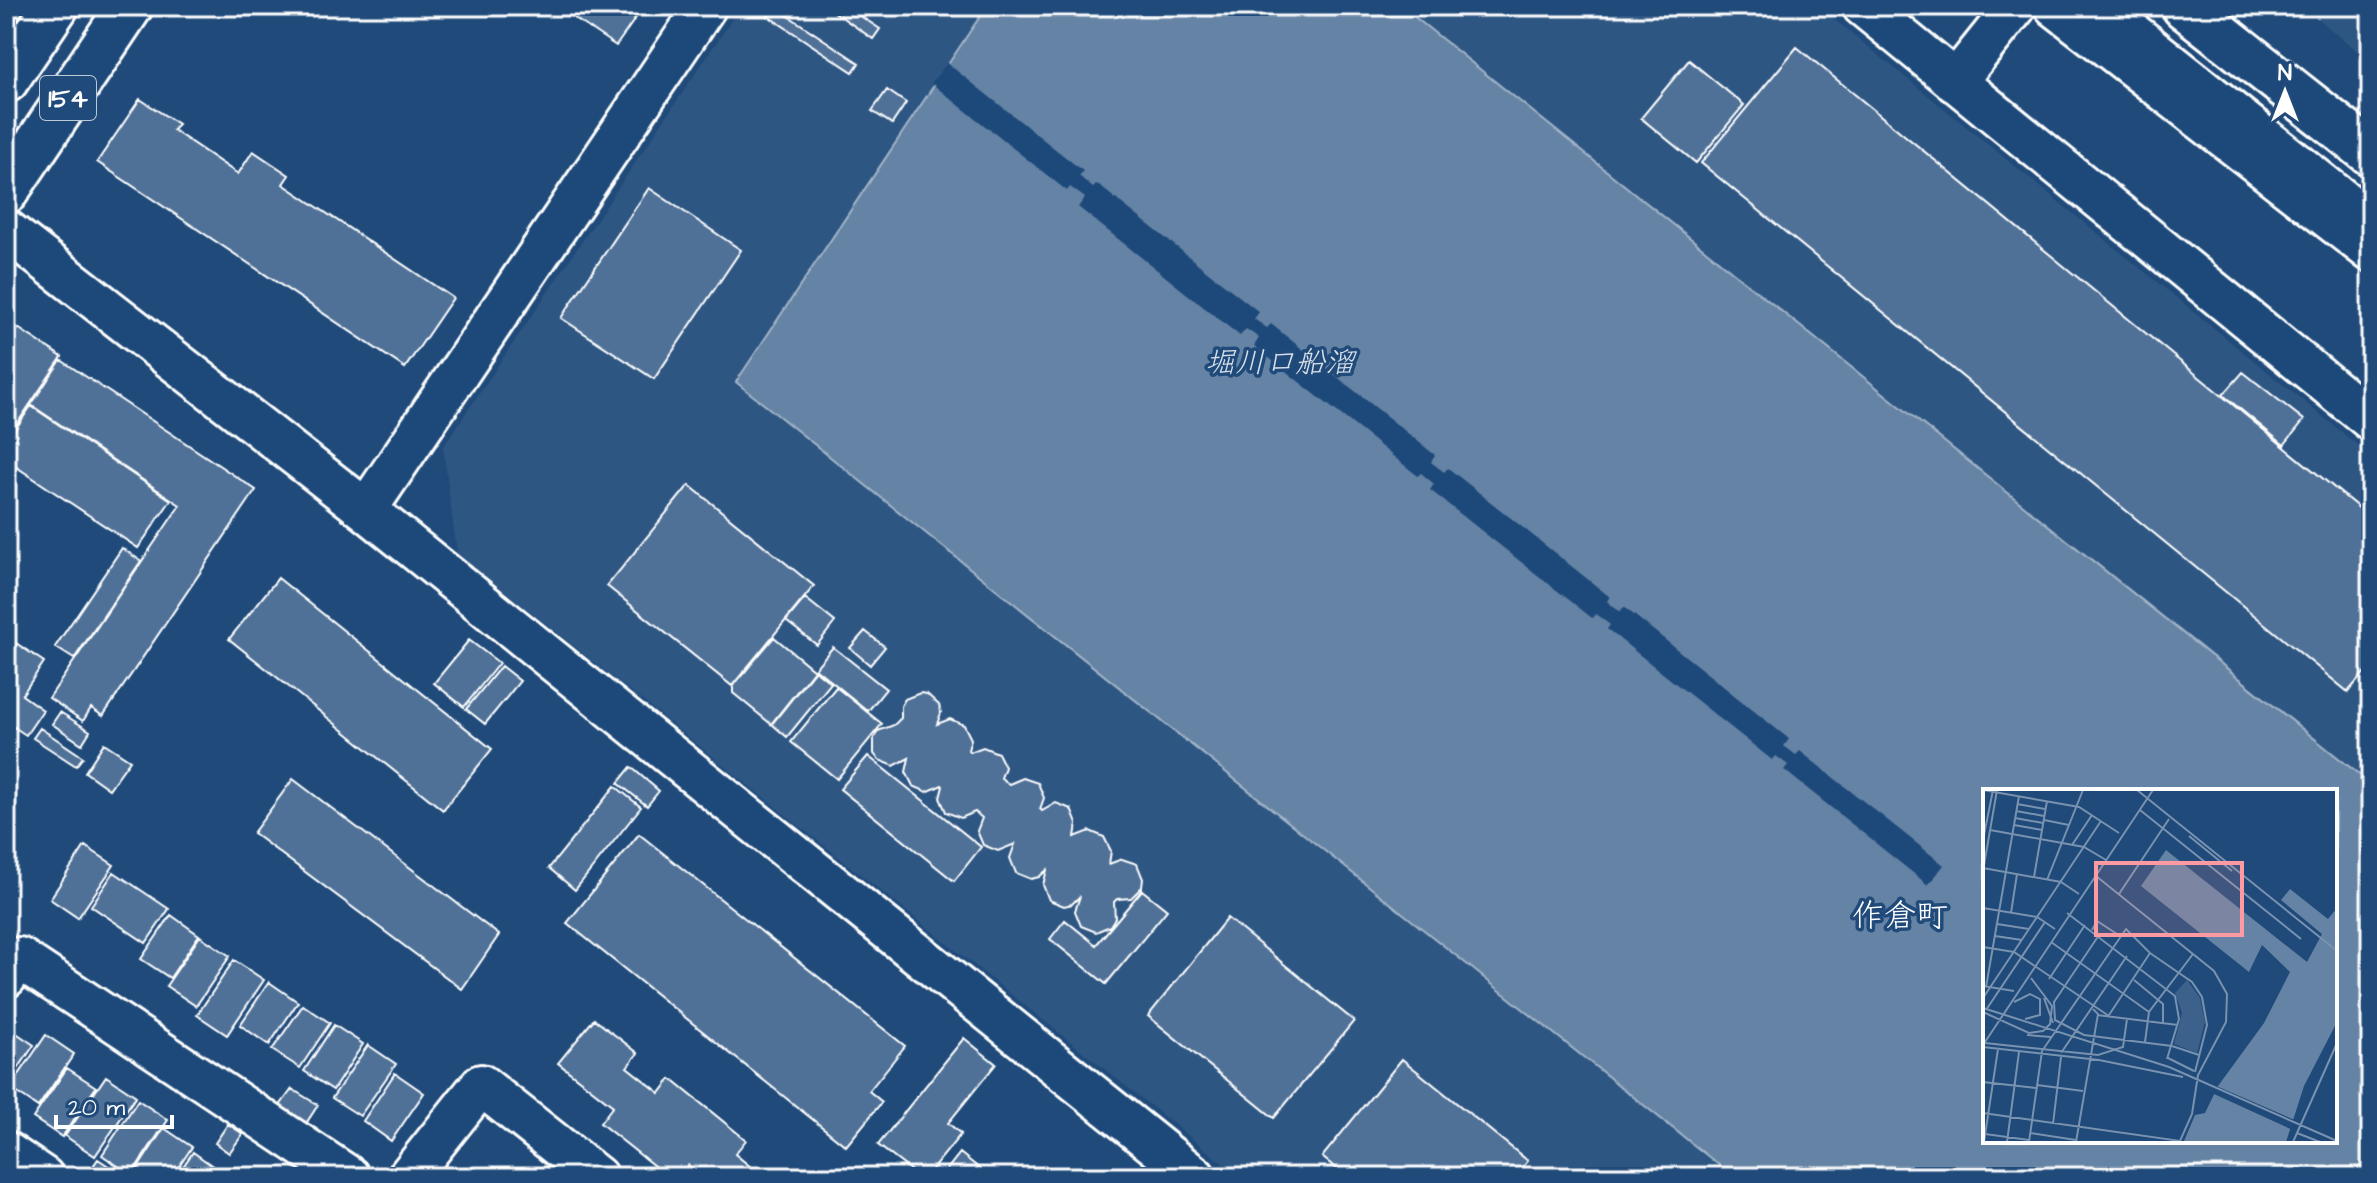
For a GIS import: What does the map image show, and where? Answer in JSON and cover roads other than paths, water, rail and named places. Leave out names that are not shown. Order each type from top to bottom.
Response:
[{"type":"highway","name":"154","points":[[6,80],[56,6]]},
{"type":"highway","name":"154","points":[[6,191],[130,6]]},
{"type":"highway","points":[[2095,6],[2371,225]]},
{"type":"highway","points":[[2184,6],[2371,153]]},
{"type":"street","points":[[366,510],[706,6]]},
{"type":"street","points":[[1863,6],[2371,420]]},
{"type":"street","points":[[1955,82],[2016,6]]},
{"type":"street","points":[[2055,6],[2371,251]]},
{"type":"street","points":[[6,230],[366,510],[1195,1177]]},
{"type":"street","points":[[6,977],[19,958],[349,1177]]},
{"type":"street","points":[[408,1177],[481,1085],[597,1177]]},
{"type":"street","points":[[6,1152],[43,1177]]},
{"type":"water","name":"堀川口船溜","points":[[987,6],[1401,6],[2371,784],[2371,1177],[1734,1177],[736,382]]},
{"type":"district","name":"作倉町","points":[[1900,915]]}]
